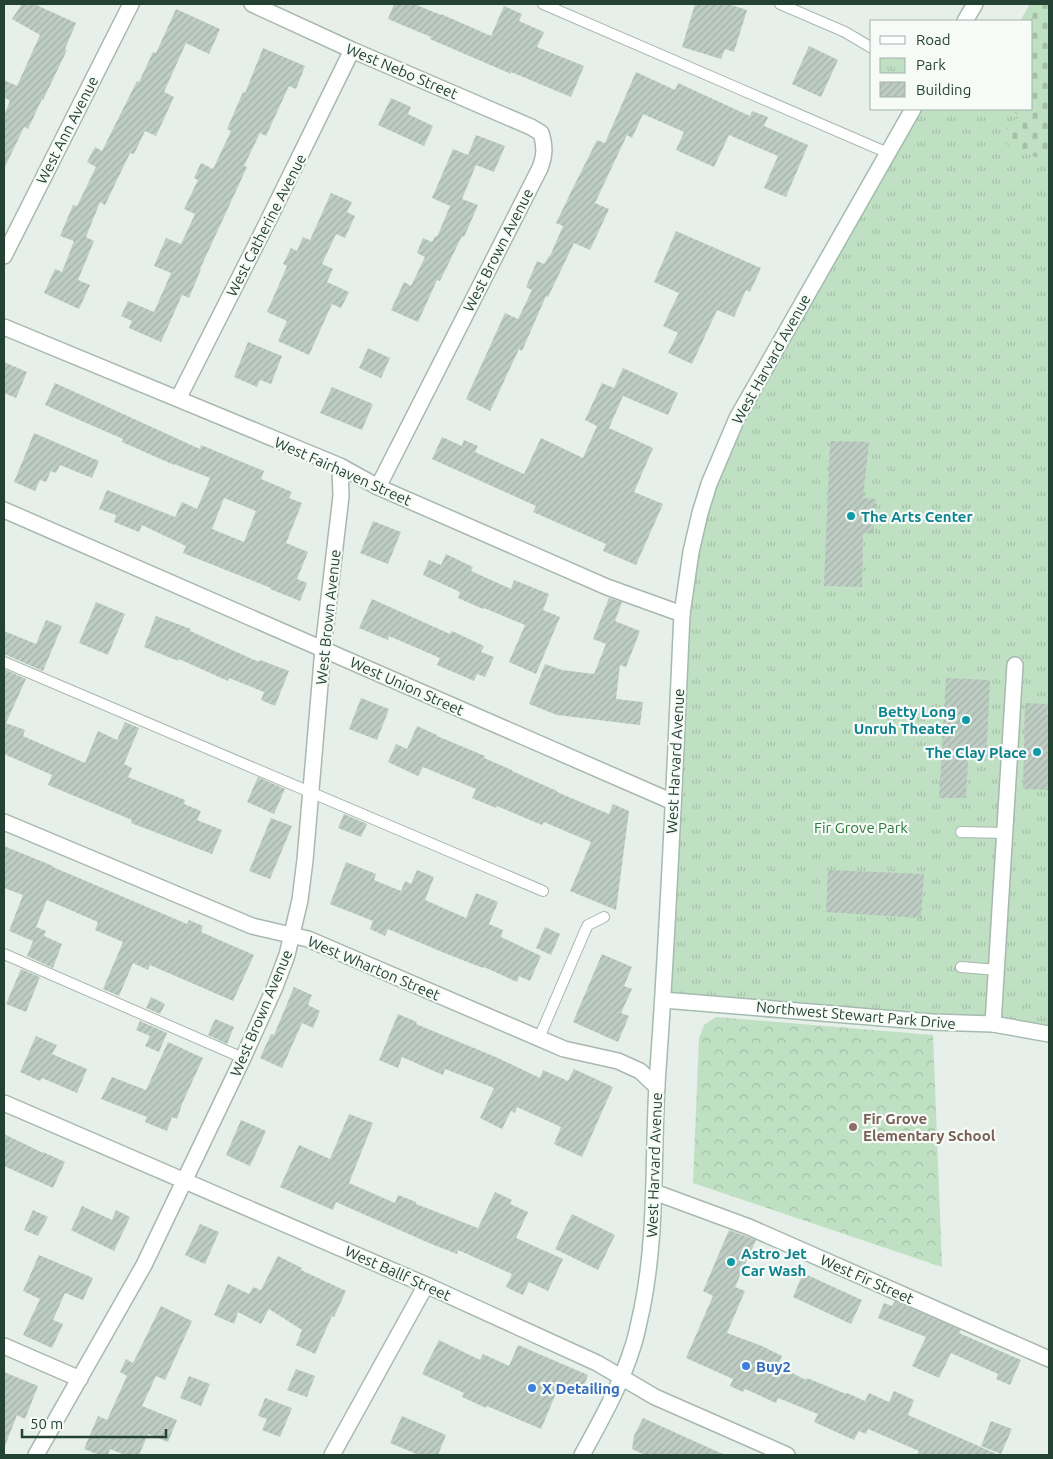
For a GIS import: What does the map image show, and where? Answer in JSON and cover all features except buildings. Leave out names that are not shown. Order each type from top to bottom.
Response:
[{"type":"street","name":"West Ann Avenue","points":[[4,256],[131,4]]},
{"type":"street","name":"West Nebo Street","points":[[252,4],[352,50],[531,127],[541,133],[545,144]]},
{"type":"street","points":[[966,20],[975,4]]},
{"type":"street","name":"West Catherine Avenue","points":[[178,399],[262,234],[352,50]]},
{"type":"street","name":"West Harvard Avenue","points":[[582,1455],[622,1378],[634,1345],[646,1289],[650,1258],[682,614],[691,552],[700,513],[708,484],[737,418],[912,110]]},
{"type":"street","name":"West Brown Avenue","points":[[378,487],[540,168],[544,157],[545,144]]},
{"type":"street","name":"West Fairhaven Street","points":[[4,327],[340,466],[378,487],[607,587],[682,614]]},
{"type":"street","name":"West Brown Avenue","points":[[36,1455],[144,1265],[243,1058],[275,987],[287,955],[300,900],[312,794],[323,649],[341,496],[340,466]]},
{"type":"street","name":"West Union Street","points":[[4,510],[673,802]]},
{"type":"street","points":[[994,1024],[1015,665]]},
{"type":"street","name":"West Wharton Street","points":[[4,822],[252,926],[308,939],[564,1049],[618,1061],[640,1071],[657,1087]]},
{"type":"street","name":"Northwest Stewart Park Drive","points":[[663,1000],[932,1022],[994,1024],[1049,1034]]},
{"type":"street","name":"West Ballf Street","points":[[4,1103],[426,1285],[597,1364],[655,1396],[787,1455]]},
{"type":"street","name":"West Fir Street","points":[[654,1192],[749,1227],[1049,1359]]},
{"type":"street","points":[[332,1455],[426,1285]]},
{"type":"street","points":[[4,1346],[80,1378]]},
{"type":"lane","points":[[543,4],[888,153]]},
{"type":"lane","points":[[780,4],[845,32],[870,47]]},
{"type":"lane","points":[[4,662],[542,891]]},
{"type":"lane","points":[[961,832],[1005,833]]},
{"type":"lane","points":[[539,1038],[585,930],[588,925],[604,917]]},
{"type":"lane","points":[[4,954],[243,1058]]},
{"type":"lane","points":[[961,968],[997,970]]},
{"type":"green space","points":[[1030,4],[1049,4],[1049,167],[956,129],[967,110],[1033,110],[1033,20],[1021,20]]},
{"type":"green space","name":"Fir Grove Park","points":[[912,110],[1008,110],[1019,115],[996,139],[1049,163],[1049,1034],[663,1000],[691,552],[709,484]]},
{"type":"green space","points":[[716,1017],[933,1035],[942,1267],[693,1183],[699,1038],[704,1025]]},
{"type":"place","name":"The Arts Center","points":[[851,516]]},
{"type":"place","name":"Betty Long Unruh Theater","points":[[966,720]]},
{"type":"place","name":"The Clay Place","points":[[1037,752]]},
{"type":"place","name":"Fir Grove Elementary School","points":[[853,1127]]},
{"type":"place","name":"Astro Jet Car Wash","points":[[731,1262]]},
{"type":"place","name":"Buy2","points":[[746,1366]]},
{"type":"place","name":"X Detailing","points":[[532,1388]]}]
